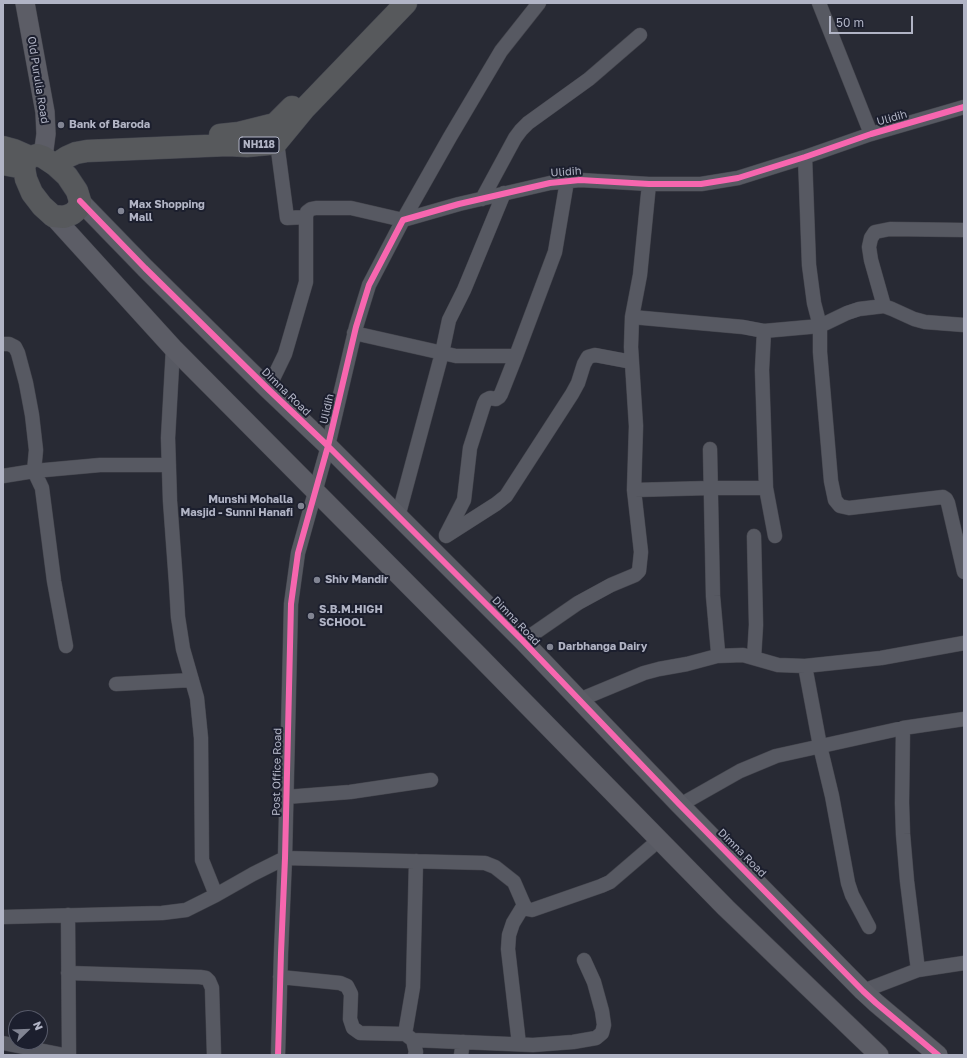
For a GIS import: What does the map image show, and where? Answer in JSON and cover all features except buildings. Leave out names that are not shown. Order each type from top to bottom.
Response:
[{"type":"highway","name":"NH118","points":[[40,161],[67,157],[76,153],[87,151],[269,144],[276,133],[390,3]]},
{"type":"highway","name":"NH118","points":[[276,133],[305,108],[406,3]]},
{"type":"highway","points":[[3,148],[14,150],[40,161],[67,176],[77,191],[80,201],[78,209],[72,214],[64,217],[53,216],[42,206],[32,193],[26,180],[40,161]]},
{"type":"highway","points":[[3,164],[40,161]]},
{"type":"street","name":"Old Purulia Road","points":[[25,3],[45,112],[46,134],[40,161]]},
{"type":"street","points":[[268,389],[285,354],[306,282],[307,212],[311,209],[351,208],[403,220],[501,51],[539,3]]},
{"type":"street","points":[[820,3],[871,134]]},
{"type":"street","points":[[482,199],[515,138],[521,130],[528,123],[589,79],[640,35]]},
{"type":"street","name":"Ulidih","points":[[315,491],[328,446],[354,334],[369,285],[403,220],[504,193],[550,183],[580,180],[649,184],[702,184],[738,178],[871,134],[964,107]]},
{"type":"street","points":[[276,133],[287,218],[306,217]]},
{"type":"street","points":[[805,157],[809,265],[814,303],[820,326],[819,337],[822,375],[832,487],[835,500],[840,506],[849,508],[943,497],[948,503],[964,572]]},
{"type":"street","points":[[446,535],[464,500],[470,448],[484,404],[486,400],[490,398],[496,399],[499,397],[555,252],[567,181]]},
{"type":"street","points":[[523,641],[578,603],[611,585],[635,575],[639,571],[641,552],[634,490],[636,426],[631,347],[632,317],[640,275],[649,184]]},
{"type":"street","points":[[398,517],[442,353],[449,320],[467,282],[504,193]]},
{"type":"street","name":"Dimna Road","points":[[80,201],[145,268],[328,446],[523,641],[680,805],[863,991],[938,1055]]},
{"type":"street","points":[[53,216],[173,348],[726,908],[879,1055]]},
{"type":"street","points":[[884,306],[871,260],[869,247],[870,238],[875,232],[890,229],[964,230]]},
{"type":"street","points":[[632,317],[743,327],[764,331],[820,326],[846,313],[866,308],[884,306],[914,319],[925,322],[964,325]]},
{"type":"street","points":[[764,331],[762,370],[766,488],[775,536]]},
{"type":"street","points":[[354,334],[456,356],[516,356]]},
{"type":"street","points":[[3,344],[9,344],[15,347],[21,361],[32,415],[36,450],[34,471],[42,488],[54,581],[66,646]]},
{"type":"street","points":[[173,348],[168,438],[170,501],[178,617],[183,649],[197,698],[201,738],[202,860],[216,895]]},
{"type":"street","points":[[430,548],[446,535],[496,504],[506,496],[572,394],[588,357],[595,355],[632,362]]},
{"type":"street","points":[[710,449],[713,596],[718,652],[717,656]]},
{"type":"street","points":[[3,476],[34,471],[100,465],[169,465]]},
{"type":"street","points":[[634,490],[766,488]]},
{"type":"street","name":"Post Office Road","points":[[278,1055],[285,858],[291,604],[298,552],[315,491]]},
{"type":"street","points":[[754,536],[756,625],[754,658]]},
{"type":"street","points":[[579,700],[644,673],[717,656],[743,656],[778,665],[805,666],[881,658],[964,643]]},
{"type":"street","points":[[805,666],[848,882],[852,895],[869,927]]},
{"type":"street","points":[[116,684],[192,680]]},
{"type":"street","points":[[680,805],[740,770],[776,756],[903,728],[964,719]]},
{"type":"street","points":[[903,728],[903,834],[918,970]]},
{"type":"street","points":[[286,797],[350,792],[430,780]]},
{"type":"street","points":[[3,917],[162,913],[186,910],[285,858],[485,863],[495,867],[514,882],[527,909],[538,909],[610,882],[659,840]]},
{"type":"street","points":[[416,861],[413,987],[409,1037],[416,1055]]},
{"type":"street","points":[[519,1044],[508,949],[509,935],[513,923],[524,905]]},
{"type":"street","points":[[68,916],[69,1055]]},
{"type":"street","points":[[280,977],[340,983],[347,986],[351,994],[350,1019],[352,1028],[360,1032],[409,1037],[462,1049],[519,1044],[573,1042],[593,1039],[602,1033],[604,1025],[602,1011],[594,982],[584,960]]},
{"type":"street","points":[[863,991],[918,970],[964,963]]},
{"type":"street","points":[[68,973],[200,976],[206,978],[212,988],[214,1055]]},
{"type":"street","points":[[3,1043],[64,1055]]},
{"type":"cycle path","points":[[278,1055],[285,858],[291,604],[298,553],[328,446],[356,327],[369,285],[403,220],[459,204],[550,183],[580,180],[649,184],[701,184],[738,178],[871,134],[964,107]]},
{"type":"cycle path","points":[[80,201],[145,268],[328,446],[523,641],[680,805],[863,991],[938,1055]]},
{"type":"place","name":"Bank of Baroda","points":[[61,125]]},
{"type":"place","name":"Max Shopping Mall","points":[[121,211]]},
{"type":"place","name":"Munshi Mohalla Masjid - Sunni Hanafi","points":[[301,506]]},
{"type":"place","name":"Shiv Mandir","points":[[317,580]]},
{"type":"place","name":"S.B.M.HIGH SCHOOL","points":[[311,616]]},
{"type":"place","name":"Darbhanga Dairy","points":[[550,647]]}]
